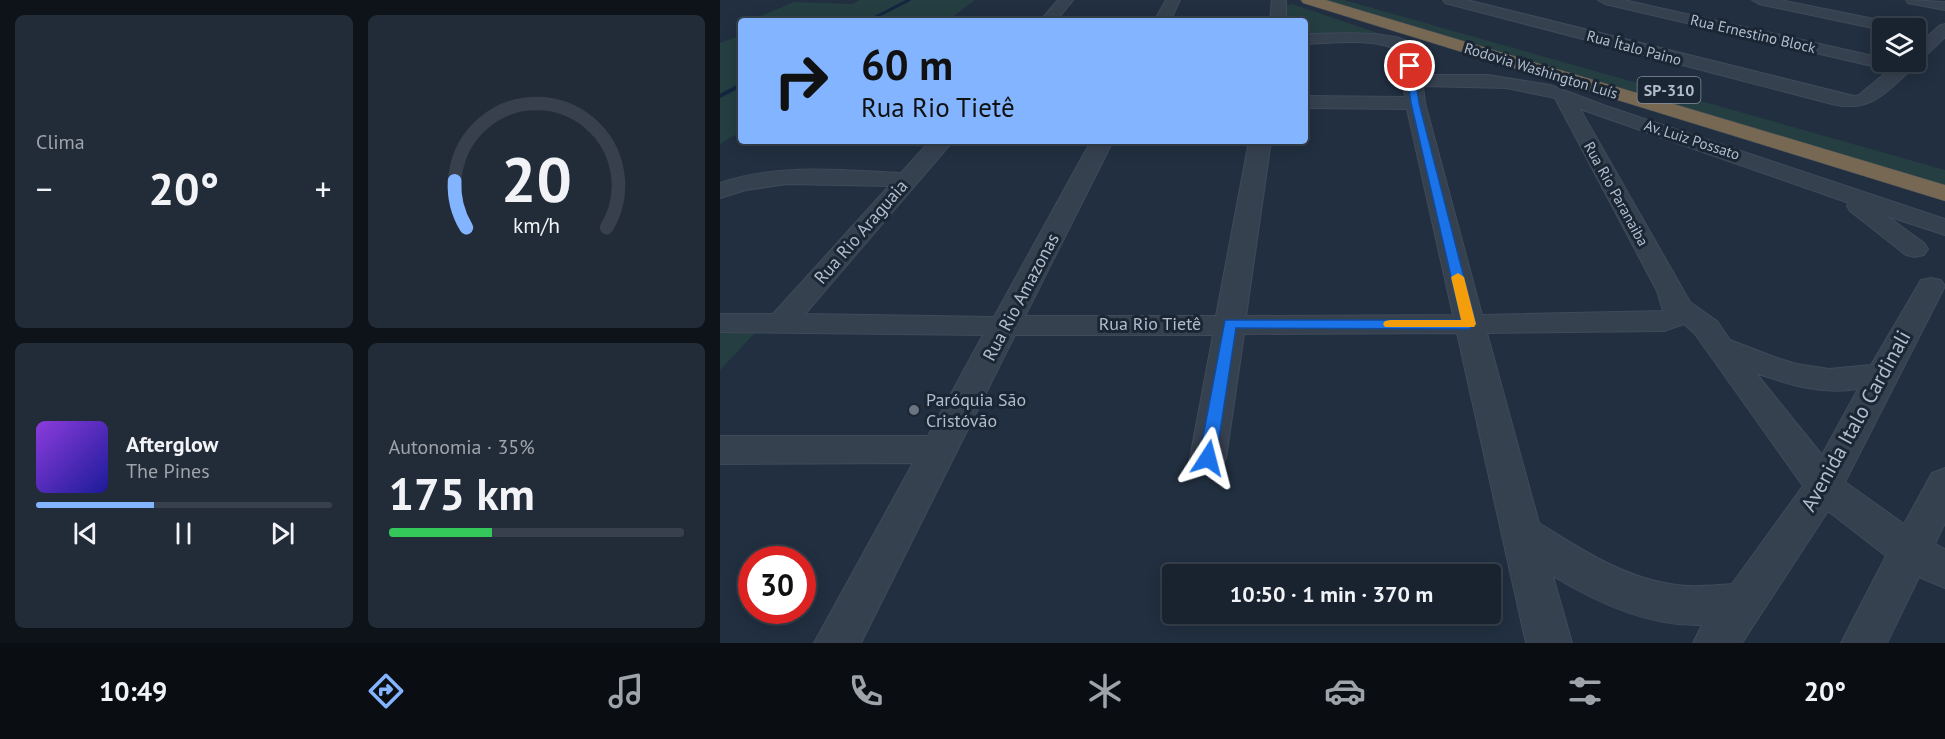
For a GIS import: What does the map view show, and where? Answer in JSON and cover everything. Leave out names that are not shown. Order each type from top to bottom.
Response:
[{"type":"highway","name":"Rodovia Washington Luís","points":[[1309,0],[1945,193]]},
{"type":"highway","name":"Rodovia Washington Luís","points":[[1352,0],[1713,102]]},
{"type":"street","points":[[1051,18],[1066,0]]},
{"type":"street","points":[[1164,18],[1173,0]]},
{"type":"street","points":[[1278,18],[1279,0]]},
{"type":"street","name":"Rua Ítalo Paino","points":[[1450,0],[1826,97],[1854,102],[1866,99],[1897,72]]},
{"type":"street","name":"Rua Ernestino Block","points":[[1605,0],[1872,58]]},
{"type":"street","points":[[1758,0],[1872,23]]},
{"type":"street","points":[[1913,0],[1945,6]]},
{"type":"street","points":[[1503,14],[1530,3]]},
{"type":"street","points":[[1926,46],[1940,33]]},
{"type":"street","points":[[1308,39],[1382,40],[1406,49],[1414,92],[1469,324],[1549,643]]},
{"type":"street","name":"Av. Luiz Possato","points":[[1308,102],[1414,92],[1481,79],[1507,81],[1554,92],[1599,110],[1823,184]]},
{"type":"street","name":"Rua Rio Paranaiba","points":[[1554,92],[1678,307]]},
{"type":"street","name":"Rua Rio Araguaia","points":[[781,323],[939,144]]},
{"type":"street","name":"Rua Rio Amazonas","points":[[837,643],[1100,144]]},
{"type":"street","points":[[1208,458],[1260,144]]},
{"type":"street","points":[[720,191],[746,182],[801,178],[907,180]]},
{"type":"street","points":[[1823,184],[1945,226]]},
{"type":"street","points":[[1823,184],[1868,212],[1915,249]]},
{"type":"street","points":[[1938,290],[1915,269],[1911,255],[1922,245],[1945,239]]},
{"type":"street","name":"Avenida Italo Cardinali","points":[[1716,643],[1824,487],[1882,374],[1938,290]]},
{"type":"street","points":[[1678,307],[1706,328],[1802,454],[1824,487],[1910,551],[1945,570]]},
{"type":"street","name":"Rua Rio Tietê","points":[[720,323],[1006,326],[1664,322],[1678,316],[1678,307]]},
{"type":"street","points":[[1719,347],[1773,368],[1809,378],[1845,380],[1882,374]]},
{"type":"street","points":[[720,450],[938,449]]},
{"type":"street","points":[[1864,643],[1945,483]]},
{"type":"street","points":[[1523,534],[1570,565],[1620,591],[1676,605],[1744,603]]},
{"type":"green space","points":[[860,0],[975,0],[951,18],[756,18],[794,2],[852,4]]},
{"type":"green space","points":[[1319,0],[1344,0],[1945,170],[1945,185]]},
{"type":"green space","points":[[1292,4],[1387,36],[1308,36],[1308,18],[1284,18],[1285,6]]},
{"type":"green space","points":[[738,36],[738,134],[720,144],[720,43]]},
{"type":"green space","points":[[720,332],[755,333],[720,370]]},
{"type":"waterway","points":[[874,18],[909,0]]},
{"type":"waterway","points":[[720,96],[738,87]]},
{"type":"slow traffic","points":[[1390,324],[1469,324],[1458,277]]},
{"type":"place","name":"Paróquia São Cristóvão","points":[[914,410]]},
{"type":"route","points":[[1208,458],[1230,323],[1469,324],[1415,103],[1410,66]]}]
